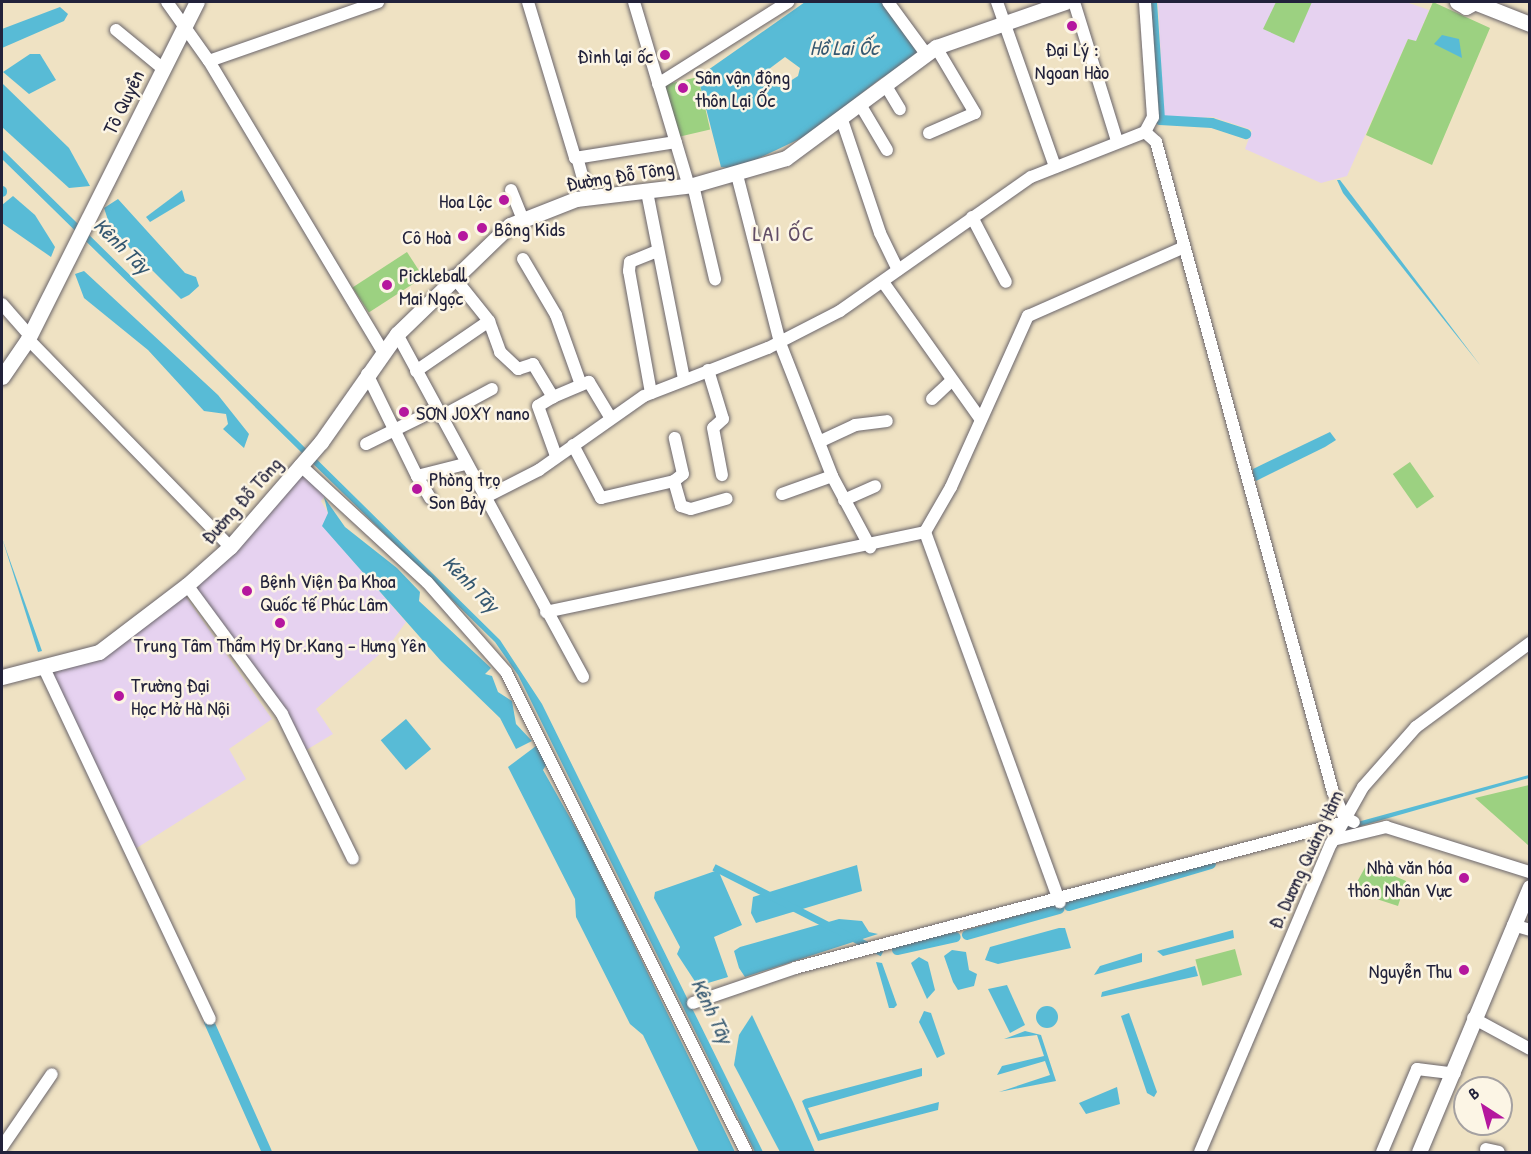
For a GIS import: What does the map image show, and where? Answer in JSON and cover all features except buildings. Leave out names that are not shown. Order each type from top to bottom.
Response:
[{"type":"main road","name":"Tô Quyền","points":[[2,377],[29,337],[196,2]]},
{"type":"main road","name":"Đường Đỗ Tông","points":[[2,677],[99,652],[187,585],[230,547],[321,442],[397,334],[453,276],[482,259],[523,219],[588,198],[691,185],[737,175],[786,158],[861,106],[931,50],[1007,20],[1065,2]]},
{"type":"main road","points":[[1457,2],[1466,7],[1474,2],[1530,24]]},
{"type":"main road","points":[[1419,1152],[1455,1074],[1473,1018],[1525,888]]},
{"type":"street","points":[[167,2],[209,61],[383,352]]},
{"type":"street","points":[[209,61],[378,2]]},
{"type":"street","points":[[528,2],[578,157],[588,198]]},
{"type":"street","points":[[634,2],[691,185],[715,279]]},
{"type":"street","points":[[658,84],[788,2]]},
{"type":"street","points":[[891,2],[931,50],[975,113],[929,133]]},
{"type":"street","points":[[997,2],[1007,20],[1055,167]]},
{"type":"street","points":[[1074,2],[1117,141]]},
{"type":"street","points":[[483,498],[556,456],[610,417],[651,393],[780,343],[882,282],[972,217],[1055,167],[1145,132],[1152,117],[1144,2]]},
{"type":"street","points":[[116,30],[162,68]]},
{"type":"street","points":[[886,86],[900,109]]},
{"type":"street","points":[[861,106],[887,150]]},
{"type":"street","points":[[842,120],[880,233],[898,270]]},
{"type":"street","points":[[693,1003],[795,968],[1060,902],[1346,821],[1333,792],[1182,248],[1156,142],[1145,132]]},
{"type":"street","points":[[578,157],[676,142]]},
{"type":"street","points":[[737,175],[780,343],[821,441],[832,476],[870,547]]},
{"type":"street","points":[[511,190],[523,219]]},
{"type":"street","points":[[647,192],[684,379]]},
{"type":"street","points":[[972,217],[1006,282]]},
{"type":"street","points":[[546,612],[870,547],[925,532],[951,488],[979,417],[1028,316],[1182,248]]},
{"type":"street","points":[[651,393],[629,271],[630,262],[657,251]]},
{"type":"street","points":[[523,259],[556,315],[581,385]]},
{"type":"street","points":[[453,276],[489,321],[500,351],[518,369],[533,364],[553,397]]},
{"type":"street","points":[[882,282],[950,382],[979,417]]},
{"type":"street","points":[[2,304],[29,337],[230,547]]},
{"type":"street","points":[[416,371],[489,321]]},
{"type":"street","points":[[397,334],[437,414],[583,677]]},
{"type":"street","points":[[708,370],[723,419],[713,428],[722,475]]},
{"type":"street","points":[[367,374],[393,430],[430,498]]},
{"type":"street","points":[[556,456],[538,406],[553,397],[590,382],[610,417]]},
{"type":"street","points":[[932,399],[950,382]]},
{"type":"street","points":[[366,444],[393,430],[437,414],[492,389]]},
{"type":"street","points":[[821,441],[855,425],[887,422]]},
{"type":"street","points":[[573,445],[602,498],[674,481],[683,474],[675,438]]},
{"type":"street","points":[[301,464],[428,582],[506,672],[746,1152]]},
{"type":"street","points":[[417,476],[465,464]]},
{"type":"street","points":[[782,494],[832,476]]},
{"type":"street","points":[[674,481],[681,506],[691,509],[727,499]]},
{"type":"street","points":[[844,500],[875,486]]},
{"type":"street","points":[[925,532],[1060,902]]},
{"type":"street","points":[[187,585],[282,714],[353,859]]},
{"type":"street","name":"Đ. Dương Quảng Hàm","points":[[1200,1152],[1333,840],[1383,762],[1416,727],[1530,643]]},
{"type":"street","points":[[44,668],[210,1019]]},
{"type":"street","points":[[1333,840],[1386,827],[1530,872]]},
{"type":"street","points":[[1509,926],[1530,930]]},
{"type":"street","points":[[1473,1018],[1530,1049]]},
{"type":"street","points":[[1382,1152],[1418,1069],[1455,1074]]},
{"type":"street","points":[[2,1147],[52,1074]]},
{"type":"shaded area","points":[[1158,2],[1406,2],[1429,10],[1416,42],[1408,39],[1347,176],[1321,183],[1245,149],[1252,130],[1213,117],[1164,120]]},
{"type":"shaded area","points":[[300,465],[330,490],[321,501],[328,513],[323,526],[406,622],[388,647],[316,709],[333,734],[303,752],[187,586],[186,597],[272,719],[229,749],[246,779],[132,851],[44,668],[99,652],[187,585]]},
{"type":"green space","points":[[1276,2],[1312,2],[1294,43],[1263,29]]},
{"type":"green space","points":[[1433,2],[1490,28],[1432,165],[1366,135],[1408,39],[1416,41]]},
{"type":"green space","points":[[698,77],[710,130],[677,137],[665,85]]},
{"type":"green space","points":[[407,252],[423,277],[369,313],[352,287]]},
{"type":"green space","points":[[1410,462],[1434,496],[1417,508],[1393,474]]},
{"type":"green space","points":[[1530,785],[1529,846],[1475,798]]},
{"type":"green space","points":[[1367,864],[1406,881],[1398,906],[1352,891]]},
{"type":"green space","points":[[1235,949],[1242,975],[1202,986],[1195,960]]},
{"type":"water","name":"Hồ Lai Ốc","points":[[805,2],[882,2],[923,55],[880,79],[810,134],[736,169],[721,167],[698,77]],"holes":[[[785,57],[800,68],[798,76],[781,87],[773,86],[769,69]]]},
{"type":"water","points":[[60,7],[68,14],[64,21],[2,48],[2,29]]},
{"type":"water","points":[[1442,35],[1459,39],[1462,58],[1434,44]]},
{"type":"water","points":[[30,54],[40,54],[56,80],[29,94],[3,72]]},
{"type":"water","points":[[2,83],[69,148],[90,186],[69,188],[2,127]]},
{"type":"water","points":[[2,149],[500,640],[542,704],[763,1152],[755,1152],[518,675],[495,642],[2,159]]},
{"type":"water","points":[[1337,180],[1340,180],[1480,365],[1343,193]]},
{"type":"water","points":[[182,190],[185,201],[150,222],[146,217]]},
{"type":"water","points":[[13,196],[35,215],[55,247],[51,257],[2,223],[2,205]]},
{"type":"water","points":[[118,199],[185,273],[196,277],[199,286],[189,295],[181,299],[111,229],[104,208]]},
{"type":"water","points":[[84,271],[218,395],[249,434],[244,448],[223,429],[228,424],[226,414],[204,411],[148,350],[84,298],[75,274]]},
{"type":"water","points":[[1330,432],[1336,440],[1256,481],[1253,469]]},
{"type":"water","points":[[324,497],[345,527],[397,568],[420,592],[419,601],[491,668],[485,674],[492,676],[498,692],[512,701],[516,724],[532,741],[516,749],[500,718],[441,661],[322,526],[328,513]]},
{"type":"water","points":[[2,538],[42,651],[38,652]]},
{"type":"water","points":[[406,719],[431,749],[406,770],[381,740]]},
{"type":"water","points":[[536,746],[546,765],[543,770],[586,846],[735,1152],[699,1152],[643,1035],[630,1024],[576,917],[575,899],[508,767]]},
{"type":"water","points":[[1529,775],[1529,778],[1343,831],[1343,826]]},
{"type":"water","points":[[716,864],[884,950],[881,956],[712,870]]},
{"type":"water","points":[[857,865],[862,891],[756,923],[751,913],[753,897]]},
{"type":"water","points":[[718,870],[742,925],[714,937],[728,977],[698,986],[677,954],[680,947],[654,898],[655,892]]},
{"type":"water","points":[[839,919],[862,921],[869,932],[878,934],[745,977],[739,968],[734,951],[740,947]]},
{"type":"water","points":[[1065,928],[1071,948],[998,964],[985,960],[990,947]]},
{"type":"water","points":[[1233,930],[1234,938],[1163,956],[1157,951]]},
{"type":"water","points":[[952,950],[966,952],[969,970],[977,974],[974,986],[958,990],[953,982],[944,956]]},
{"type":"water","points":[[1142,953],[1142,962],[1094,975],[1100,966]]},
{"type":"water","points":[[919,957],[928,962],[935,990],[927,999],[911,963]]},
{"type":"water","points":[[876,962],[882,963],[897,1005],[894,1008],[889,1008]]},
{"type":"water","points":[[1195,966],[1198,976],[1101,997],[1102,992]]},
{"type":"water","points":[[1007,985],[1025,1025],[1010,1033],[988,989]]},
{"type":"water","points":[[1047,1006],[1055,1009],[1058,1017],[1055,1025],[1047,1028],[1039,1025],[1036,1017],[1039,1009]]},
{"type":"water","points":[[924,1011],[931,1013],[945,1054],[937,1058],[919,1022]]},
{"type":"water","points":[[1129,1013],[1157,1092],[1154,1097],[1147,1093],[1121,1016]]},
{"type":"water","points":[[752,1015],[815,1152],[780,1152],[734,1065],[739,1035]]},
{"type":"water","points":[[1025,1031],[1041,1035],[1056,1081],[999,1092],[1050,1075],[1045,1061],[997,1075],[1002,1066],[1044,1056],[1037,1035],[1004,1039]]},
{"type":"water","points":[[922,1068],[922,1076],[808,1108],[820,1134],[939,1102],[938,1110],[818,1141],[802,1101]]},
{"type":"water","points":[[1117,1087],[1120,1104],[1086,1114],[1079,1103]]},
{"type":"waterway","points":[[1152,2],[1160,120],[1212,123],[1246,134]]},
{"type":"waterway","points":[[1069,906],[1211,864]]},
{"type":"waterway","points":[[967,935],[1059,909]]},
{"type":"waterway","points":[[897,950],[956,937]]},
{"type":"waterway","points":[[209,1022],[267,1152]]},
{"type":"place","name":"Đại Lý : Ngoan Hào","points":[[1072,26]]},
{"type":"place","name":"Đình lại ốc","points":[[665,55]]},
{"type":"place","name":"Sân vận động thôn Lại Ốc","points":[[683,88]]},
{"type":"place","name":"Hoa Lộc","points":[[504,200]]},
{"type":"place","name":"Bông Kids","points":[[482,228]]},
{"type":"place","name":"Cô Hoà","points":[[463,236]]},
{"type":"place","name":"Pickleball Mai Ngọc","points":[[387,285]]},
{"type":"place","name":"SƠN JOXY nano","points":[[404,412]]},
{"type":"place","name":"Phòng trọ Son Bảy","points":[[417,489]]},
{"type":"place","name":"Bệnh Viện Đa Khoa Quốc tế Phúc Lâm","points":[[247,591]]},
{"type":"place","name":"Trung Tâm Thẩm Mỹ Dr.Kang - Hưng Yên","points":[[280,623]]},
{"type":"place","name":"Trường Đại Học Mở Hà Nội","points":[[119,696]]},
{"type":"place","name":"Nhà văn hóa thôn Nhân Vực","points":[[1464,878]]},
{"type":"place","name":"Nguyễn Thu","points":[[1464,970]]},
{"type":"district","name":"LAI ỐC","points":[[784,234]]},
{"type":"water label","name":"Kênh Tây","points":[[122,246]]},
{"type":"water label","name":"Kênh Tây","points":[[471,584]]},
{"type":"water label","name":"Kênh Tây","points":[[712,1011]]}]
